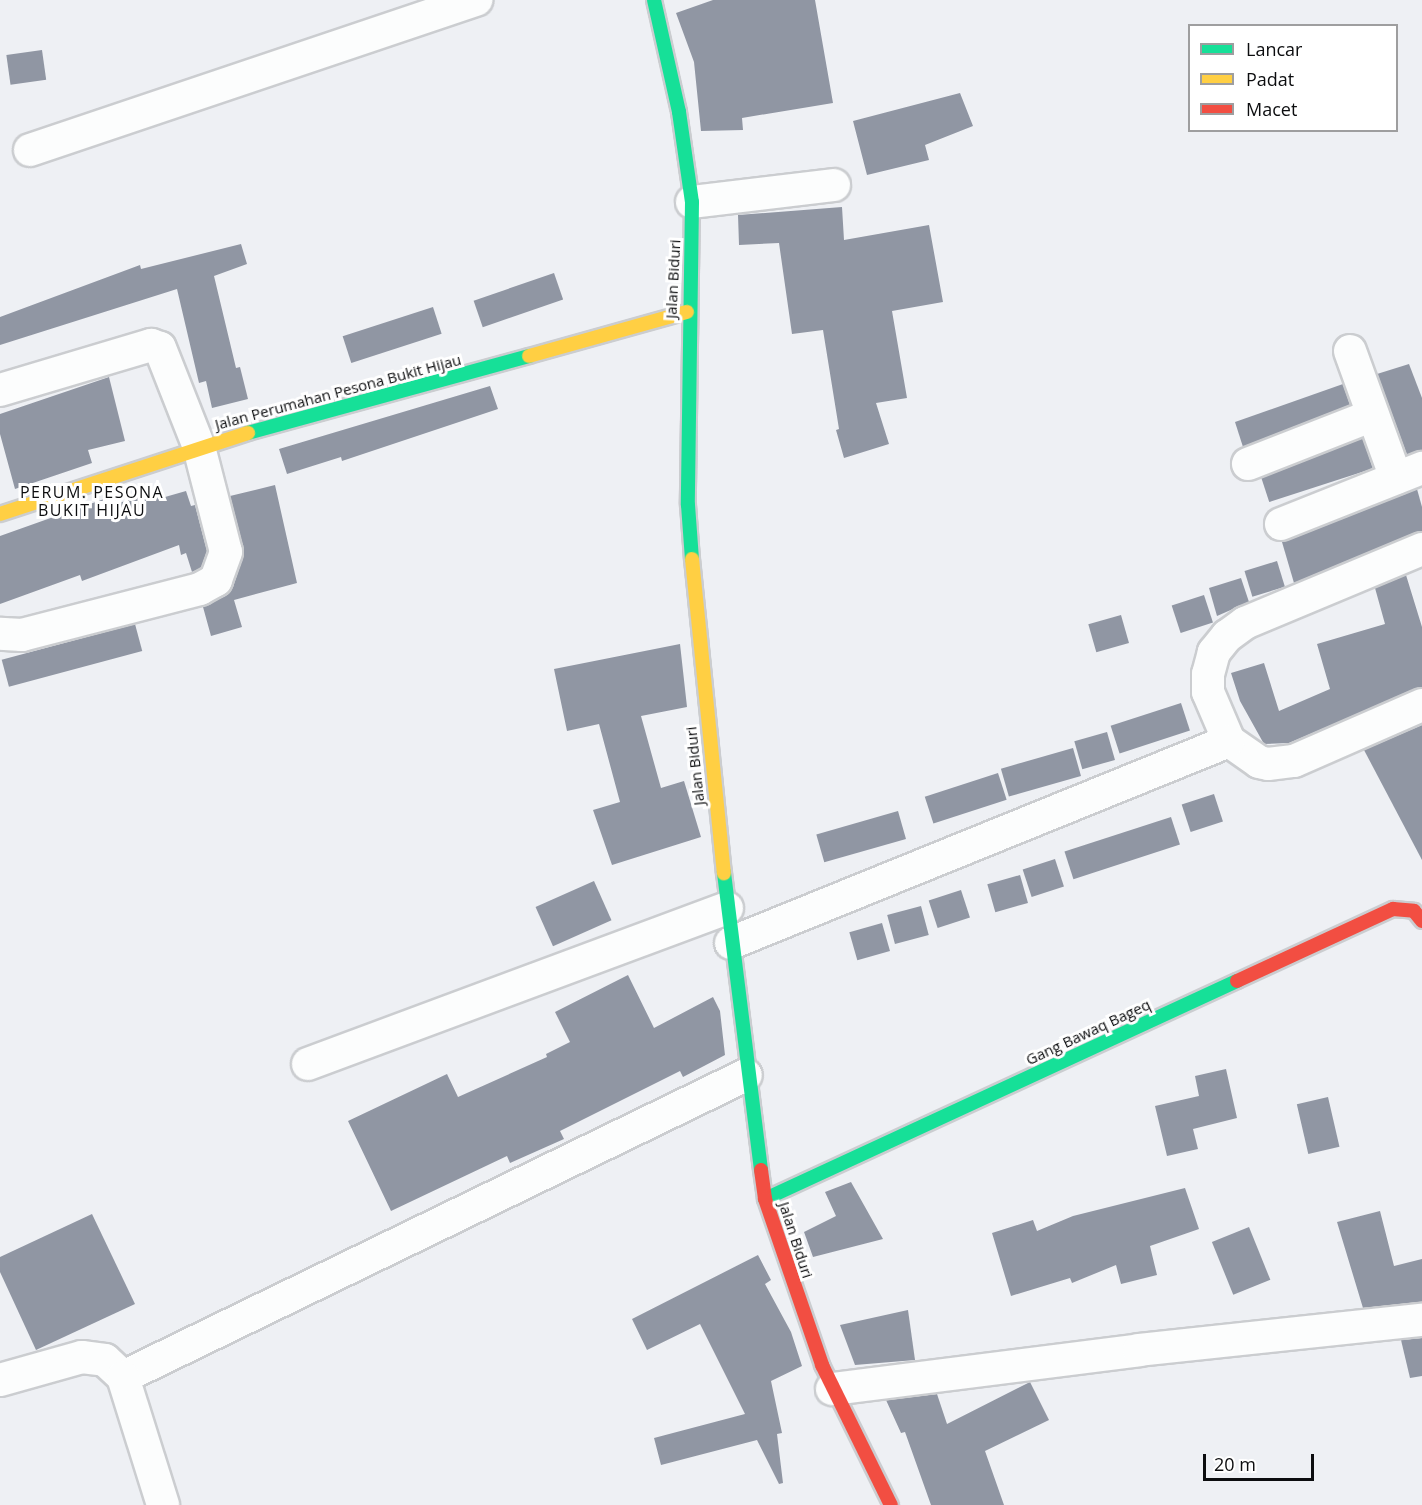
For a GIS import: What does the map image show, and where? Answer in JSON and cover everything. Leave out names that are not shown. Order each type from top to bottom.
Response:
[{"type":"street","points":[[30,150],[476,0]]},
{"type":"street","name":"Jalan Biduri","points":[[654,0],[679,112],[692,202],[687,312],[689,529],[731,943],[746,1075],[765,1199],[832,1389],[891,1505]]},
{"type":"street","points":[[692,202],[834,185]]},
{"type":"street","name":"Jalan Perumahan Pesona Bukit Hijau","points":[[0,514],[199,447],[687,312]]},
{"type":"street","points":[[0,390],[156,346],[168,364],[199,447],[226,552],[216,580],[200,589],[22,635],[0,634]]},
{"type":"street","points":[[1281,524],[1409,473],[1373,415],[1350,351]]},
{"type":"street","points":[[1248,464],[1373,415]]},
{"type":"street","points":[[1422,549],[1245,623],[1227,636],[1214,652],[1208,692],[1229,741],[1259,762],[1294,761],[1422,705]]},
{"type":"street","points":[[731,943],[1229,741]]},
{"type":"street","points":[[308,1064],[728,908]]},
{"type":"street","name":"Gang Bawaq Bageq","points":[[765,1199],[1393,909],[1414,911],[1422,921]]},
{"type":"street","points":[[123,1377],[746,1075]]},
{"type":"street","points":[[832,1389],[1139,1350],[1422,1320]]},
{"type":"street","points":[[0,1380],[82,1357],[105,1360],[123,1377],[163,1505]]},
{"type":"building","points":[[713,0],[815,0],[833,103],[742,118],[743,130],[701,131],[694,62],[676,13]]},
{"type":"building","points":[[42,50],[46,80],[11,85],[6,55]]},
{"type":"building","points":[[960,93],[973,126],[925,145],[929,160],[867,175],[853,121]]},
{"type":"building","points":[[842,207],[844,240],[929,225],[943,302],[892,311],[907,398],[876,403],[889,444],[844,458],[836,430],[839,429],[823,330],[792,334],[779,243],[739,245],[738,215]]},
{"type":"building","points":[[241,244],[247,264],[214,276],[236,368],[240,367],[248,399],[212,408],[206,381],[199,383],[177,289],[0,345],[0,317],[140,265],[141,269]]},
{"type":"building","points":[[554,273],[563,299],[483,327],[474,301]]},
{"type":"building","points":[[433,307],[442,334],[351,363],[343,336]]},
{"type":"building","points":[[1409,364],[1422,398],[1422,450],[1407,455],[1377,374]]},
{"type":"building","points":[[109,377],[125,441],[88,450],[92,463],[15,489],[0,434],[0,414]]},
{"type":"building","points":[[1343,384],[1350,405],[1243,447],[1235,422]]},
{"type":"building","points":[[490,386],[498,409],[342,461],[341,457],[287,474],[279,449]]},
{"type":"building","points":[[1363,438],[1373,468],[1269,502],[1259,472]]},
{"type":"building","points":[[275,485],[297,583],[234,600],[242,627],[211,636],[203,607],[225,596],[233,587],[243,557],[230,496]]},
{"type":"building","points":[[1417,489],[1422,507],[1422,531],[1294,583],[1282,542]]},
{"type":"building","points":[[155,491],[158,499],[186,491],[191,506],[195,505],[207,551],[201,568],[192,572],[186,553],[181,555],[179,545],[82,581],[80,575],[0,604],[0,536],[104,499],[107,507]]},
{"type":"building","points":[[1277,561],[1285,587],[1252,597],[1244,571]]},
{"type":"building","points":[[1406,575],[1422,627],[1422,687],[1289,743],[1264,744],[1240,701],[1231,673],[1264,663],[1279,711],[1330,689],[1317,644],[1385,624],[1375,588]]},
{"type":"building","points":[[1241,578],[1249,602],[1217,616],[1209,588]]},
{"type":"building","points":[[1204,595],[1213,623],[1181,633],[1172,606]]},
{"type":"building","points":[[1121,615],[1129,643],[1096,652],[1088,624]]},
{"type":"building","points":[[135,624],[142,651],[9,687],[2,660]]},
{"type":"building","points":[[680,644],[687,707],[641,716],[661,788],[684,781],[701,837],[612,865],[593,810],[620,802],[599,724],[567,731],[554,669]]},
{"type":"building","points":[[1181,703],[1190,731],[1120,753],[1111,726]]},
{"type":"building","points":[[1422,725],[1422,860],[1364,750]]},
{"type":"building","points":[[1107,732],[1115,760],[1082,769],[1074,741]]},
{"type":"building","points":[[1073,748],[1081,776],[1009,797],[1001,769]]},
{"type":"building","points":[[998,773],[1007,800],[933,823],[925,797]]},
{"type":"building","points":[[1214,794],[1223,822],[1191,832],[1182,805]]},
{"type":"building","points":[[898,811],[906,839],[824,862],[816,834]]},
{"type":"building","points":[[1171,817],[1180,845],[1073,879],[1064,852]]},
{"type":"building","points":[[1055,859],[1064,887],[1032,897],[1023,870]]},
{"type":"building","points":[[1020,875],[1028,903],[995,912],[987,884]]},
{"type":"building","points":[[594,881],[611,920],[553,946],[536,907]]},
{"type":"building","points":[[961,890],[970,918],[938,928],[929,901]]},
{"type":"building","points":[[921,906],[929,935],[895,944],[887,915]]},
{"type":"building","points":[[882,923],[890,951],[857,960],[849,932]]},
{"type":"building","points":[[628,975],[654,1028],[713,997],[720,1011],[725,1055],[683,1077],[680,1071],[560,1131],[564,1139],[510,1163],[507,1156],[391,1211],[348,1121],[447,1074],[458,1097],[547,1057],[546,1054],[570,1042],[555,1012]]},
{"type":"building","points":[[1226,1069],[1237,1118],[1193,1129],[1198,1149],[1167,1156],[1155,1106],[1199,1096],[1195,1076]]},
{"type":"building","points":[[1328,1097],[1339,1147],[1308,1154],[1297,1104]]},
{"type":"building","points":[[851,1182],[883,1239],[813,1257],[804,1232],[836,1216],[825,1192]]},
{"type":"building","points":[[1185,1188],[1199,1229],[1150,1246],[1157,1275],[1121,1284],[1116,1265],[1072,1283],[1070,1278],[1011,1296],[992,1233],[1033,1220],[1037,1231],[1073,1216]]},
{"type":"building","points":[[1380,1211],[1394,1266],[1422,1259],[1422,1302],[1363,1308],[1337,1222]]},
{"type":"building","points":[[92,1214],[135,1304],[36,1350],[0,1272],[0,1257]]},
{"type":"building","points":[[1249,1227],[1270,1280],[1233,1295],[1212,1242]]},
{"type":"building","points":[[758,1255],[771,1280],[765,1284],[791,1332],[802,1366],[771,1381],[782,1433],[777,1434],[783,1483],[779,1484],[757,1440],[661,1465],[654,1438],[745,1414],[700,1324],[647,1350],[632,1319]]},
{"type":"building","points":[[908,1310],[915,1360],[855,1365],[840,1325]]},
{"type":"building","points":[[1422,1338],[1422,1376],[1410,1378],[1401,1340]]},
{"type":"building","points":[[1030,1382],[1049,1420],[985,1451],[1004,1505],[931,1505],[905,1432],[901,1433],[886,1400],[937,1394],[947,1424]]},
{"type":"traffic: fast","points":[[654,0],[679,112],[692,202],[688,505],[692,559]]},
{"type":"traffic: fast","points":[[248,433],[529,356]]},
{"type":"traffic: fast","points":[[724,873],[761,1170]]},
{"type":"traffic: fast","points":[[765,1199],[1237,981]]},
{"type":"traffic: slow","points":[[529,356],[687,312]]},
{"type":"traffic: slow","points":[[0,514],[248,433]]},
{"type":"traffic: slow","points":[[692,559],[724,873]]},
{"type":"traffic: jam","points":[[1237,981],[1393,909],[1414,911],[1422,921]]},
{"type":"traffic: jam","points":[[761,1170],[765,1199],[822,1365],[891,1505]]},
{"type":"district","name":"PERUM. PESONA BUKIT HIJAU","points":[[92,501]]}]
